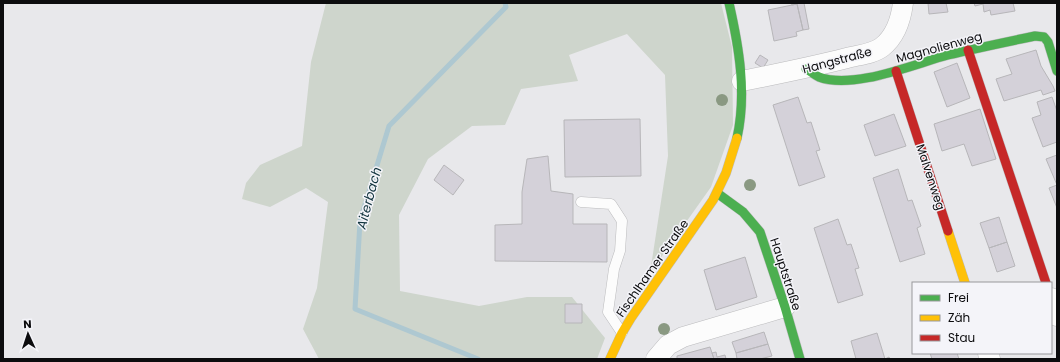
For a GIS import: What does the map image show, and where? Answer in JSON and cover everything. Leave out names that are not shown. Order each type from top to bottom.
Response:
[{"type":"street","points":[[717,193],[726,174],[739,130],[742,98],[739,51],[729,3]]},
{"type":"street","name":"Hangstraße","points":[[742,81],[806,69],[870,52],[882,47],[892,36],[897,27],[903,3]]},
{"type":"street","name":"Magnolienweg","points":[[806,69],[811,74],[819,77],[850,79],[873,76],[896,71],[968,50],[1035,36],[1044,37],[1048,42],[1057,71]]},
{"type":"street","points":[[968,50],[1046,282]]},
{"type":"street","name":"Malvenweg","points":[[896,71],[965,282]]},
{"type":"street","name":"Hauptstraße","points":[[717,193],[743,212],[760,232],[800,359]]},
{"type":"street","name":"Fischlhamer Straße","points":[[610,359],[622,333],[641,302],[717,193]]},
{"type":"street","points":[[1052,301],[1057,316]]},
{"type":"street","points":[[656,359],[668,345],[683,336],[785,308]]},
{"type":"lane","points":[[581,202],[611,204],[622,221],[620,251],[614,269],[608,312],[622,333]]},
{"type":"shaded area","points":[[326,3],[721,3],[732,47],[733,125],[711,187],[650,273],[668,156],[665,75],[627,34],[569,55],[578,81],[521,89],[505,125],[472,126],[428,159],[399,215],[400,291],[479,306],[527,297],[572,297],[605,338],[597,359],[319,359],[303,329],[317,288],[328,202],[306,188],[270,207],[242,199],[246,183],[260,165],[302,146],[311,62]]},
{"type":"building","points":[[791,3],[804,3],[809,29],[803,30],[797,4],[792,5]]},
{"type":"building","points":[[928,3],[946,3],[948,12],[929,14]]},
{"type":"building","points":[[974,3],[1013,3],[1015,11],[991,15],[990,10],[984,12],[983,4],[975,6]]},
{"type":"building","points":[[797,4],[803,30],[796,32],[797,36],[774,41],[768,10]]},
{"type":"building","points":[[1036,50],[1041,66],[1055,91],[1043,95],[1041,90],[1004,101],[996,79],[1012,74],[1006,59]]},
{"type":"building","points":[[760,55],[768,60],[763,68],[755,63]]},
{"type":"building","points":[[957,63],[970,98],[947,107],[934,72]]},
{"type":"building","points":[[798,97],[807,123],[811,122],[820,150],[816,151],[825,177],[799,186],[773,105]]},
{"type":"building","points":[[1052,97],[1057,111],[1057,142],[1043,147],[1032,118],[1041,115],[1037,102]]},
{"type":"building","points":[[980,109],[996,159],[972,166],[964,144],[942,151],[934,124]]},
{"type":"building","points":[[894,114],[906,146],[875,156],[864,125]]},
{"type":"building","points":[[640,119],[641,176],[565,177],[564,120]]},
{"type":"building","points":[[1057,155],[1057,185],[1046,159]]},
{"type":"building","points":[[548,156],[551,191],[573,194],[573,224],[607,224],[607,262],[495,261],[495,225],[522,224],[522,192],[527,159]]},
{"type":"building","points":[[444,165],[464,180],[453,195],[434,180]]},
{"type":"building","points":[[898,169],[908,201],[912,200],[921,226],[917,228],[925,254],[900,262],[873,178]]},
{"type":"building","points":[[1057,185],[1057,208],[1049,188]]},
{"type":"building","points":[[999,217],[1007,242],[989,248],[980,223]]},
{"type":"building","points":[[838,219],[847,245],[851,244],[859,268],[855,269],[863,295],[838,303],[814,228]]},
{"type":"building","points":[[1007,242],[1015,266],[997,272],[989,248]]},
{"type":"building","points":[[745,257],[757,297],[716,310],[704,270]]},
{"type":"building","points":[[565,304],[582,304],[582,323],[565,323]]},
{"type":"building","points":[[764,332],[768,344],[736,353],[732,342]]},
{"type":"building","points":[[877,333],[885,359],[856,359],[851,341]]},
{"type":"building","points":[[768,344],[772,356],[760,359],[737,359],[736,353]]},
{"type":"building","points":[[710,347],[714,359],[677,359],[677,356]]},
{"type":"building","points":[[716,352],[717,357],[725,355],[726,359],[714,359],[712,353]]},
{"type":"building","points":[[930,354],[957,354],[959,359],[932,359]]},
{"type":"waterway","name":"Aiterbach","points":[[478,359],[355,309],[360,221],[389,126],[506,7],[505,3]]},
{"type":"traffic: fast","points":[[729,3],[739,53],[742,87],[740,121],[737,138]]},
{"type":"traffic: fast","points":[[806,69],[819,77],[833,80],[866,78],[948,55],[1035,36],[1044,37],[1048,42],[1057,71]]},
{"type":"traffic: fast","points":[[717,193],[743,212],[760,232],[785,307],[800,359]]},
{"type":"traffic: slow","points":[[610,359],[631,318],[713,200],[726,173],[737,138]]},
{"type":"traffic: slow","points":[[948,231],[965,282]]},
{"type":"traffic: jam","points":[[968,50],[1046,282]]},
{"type":"traffic: jam","points":[[896,71],[948,231]]}]
